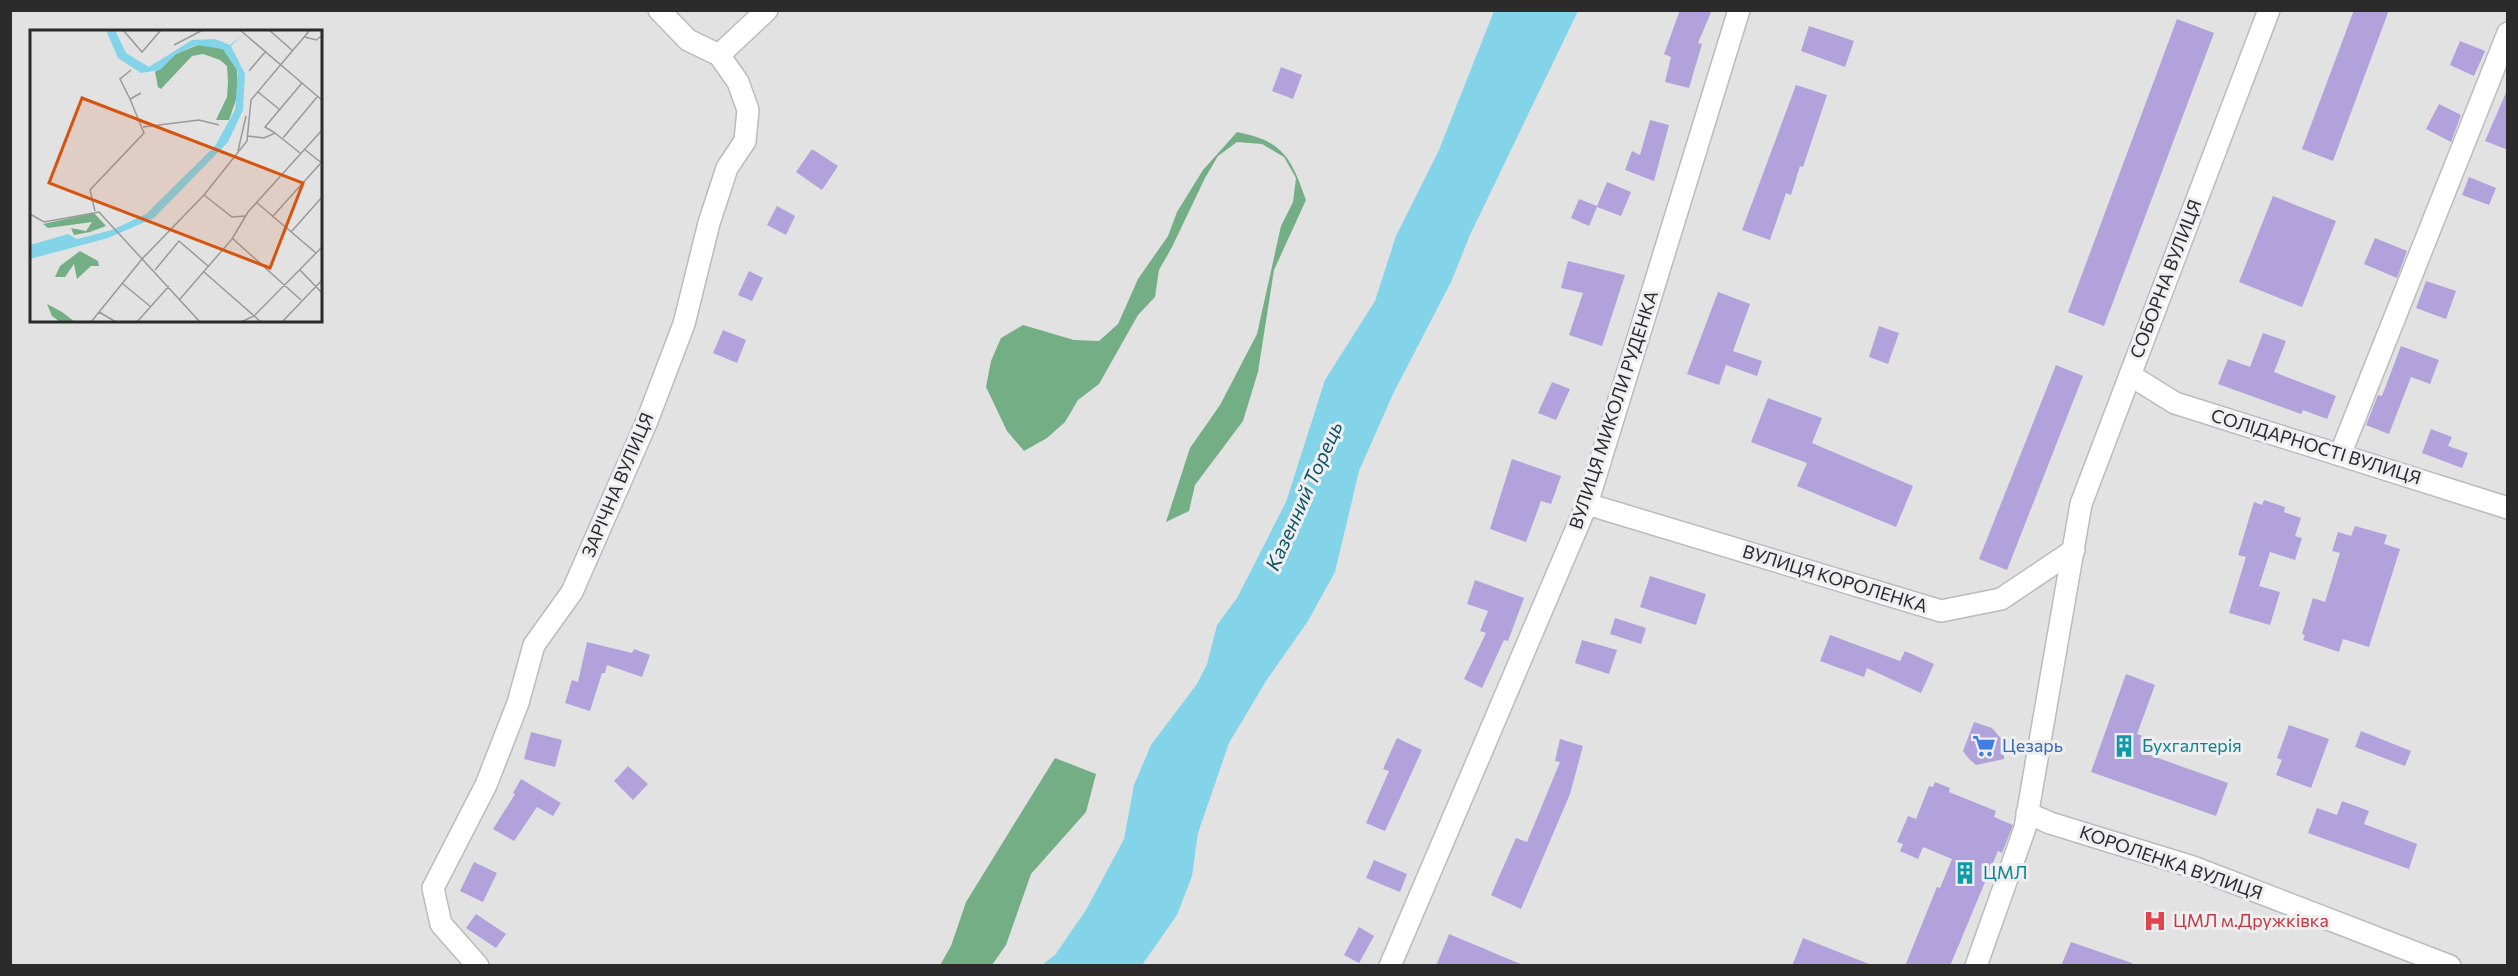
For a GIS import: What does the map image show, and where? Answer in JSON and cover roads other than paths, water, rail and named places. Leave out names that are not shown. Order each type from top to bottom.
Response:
[{"type":"street","name":"ЗАРІЧНА ВУЛИЦЯ","points":[[478,966],[441,924],[433,888],[486,785],[518,703],[534,645],[572,592],[646,421],[684,324],[709,223],[727,168],[745,141],[748,110],[738,82],[719,55],[688,40],[659,10]]},
{"type":"street","points":[[719,55],[767,10]]},
{"type":"street","name":"ВУЛИЦЯ МИКОЛИ РУДЕНКА","points":[[1390,966],[1587,504],[1739,10]]},
{"type":"street","name":"СОБОРНА ВУЛИЦЯ","points":[[1976,966],[2025,828],[2081,504],[2269,10]]},
{"type":"street","points":[[2340,455],[2508,33]]},
{"type":"street","name":"СОЛІДАРНОСТІ ВУЛИЦЯ","points":[[2130,375],[2175,403],[2508,507]]},
{"type":"street","name":"ВУЛИЦЯ КОРОЛЕНКА","points":[[1587,504],[1941,611],[2001,599],[2074,550]]},
{"type":"street","name":"КОРОЛЕНКА ВУЛИЦЯ","points":[[2027,813],[2050,823],[2193,867],[2450,966]]},
{"type":"water","name":"Казенний Торець","points":[[1494,11],[1578,11],[1470,235],[1451,282],[1393,394],[1359,471],[1335,572],[1308,621],[1266,681],[1229,743],[1198,833],[1192,876],[1177,915],[1142,965],[1042,965],[1055,955],[1086,910],[1124,839],[1134,785],[1151,745],[1197,684],[1207,664],[1217,625],[1237,598],[1286,502],[1325,380],[1375,301],[1396,236],[1439,150]]},
{"type":"place","name":"Цезарь","points":[[1984,746]]},
{"type":"place","name":"Бухгалтерія","points":[[2124,746]]},
{"type":"place","name":"ЦМЛ","points":[[1965,873]]},
{"type":"place","name":"ЦМЛ м.Дружківка","points":[[2155,921]]}]
